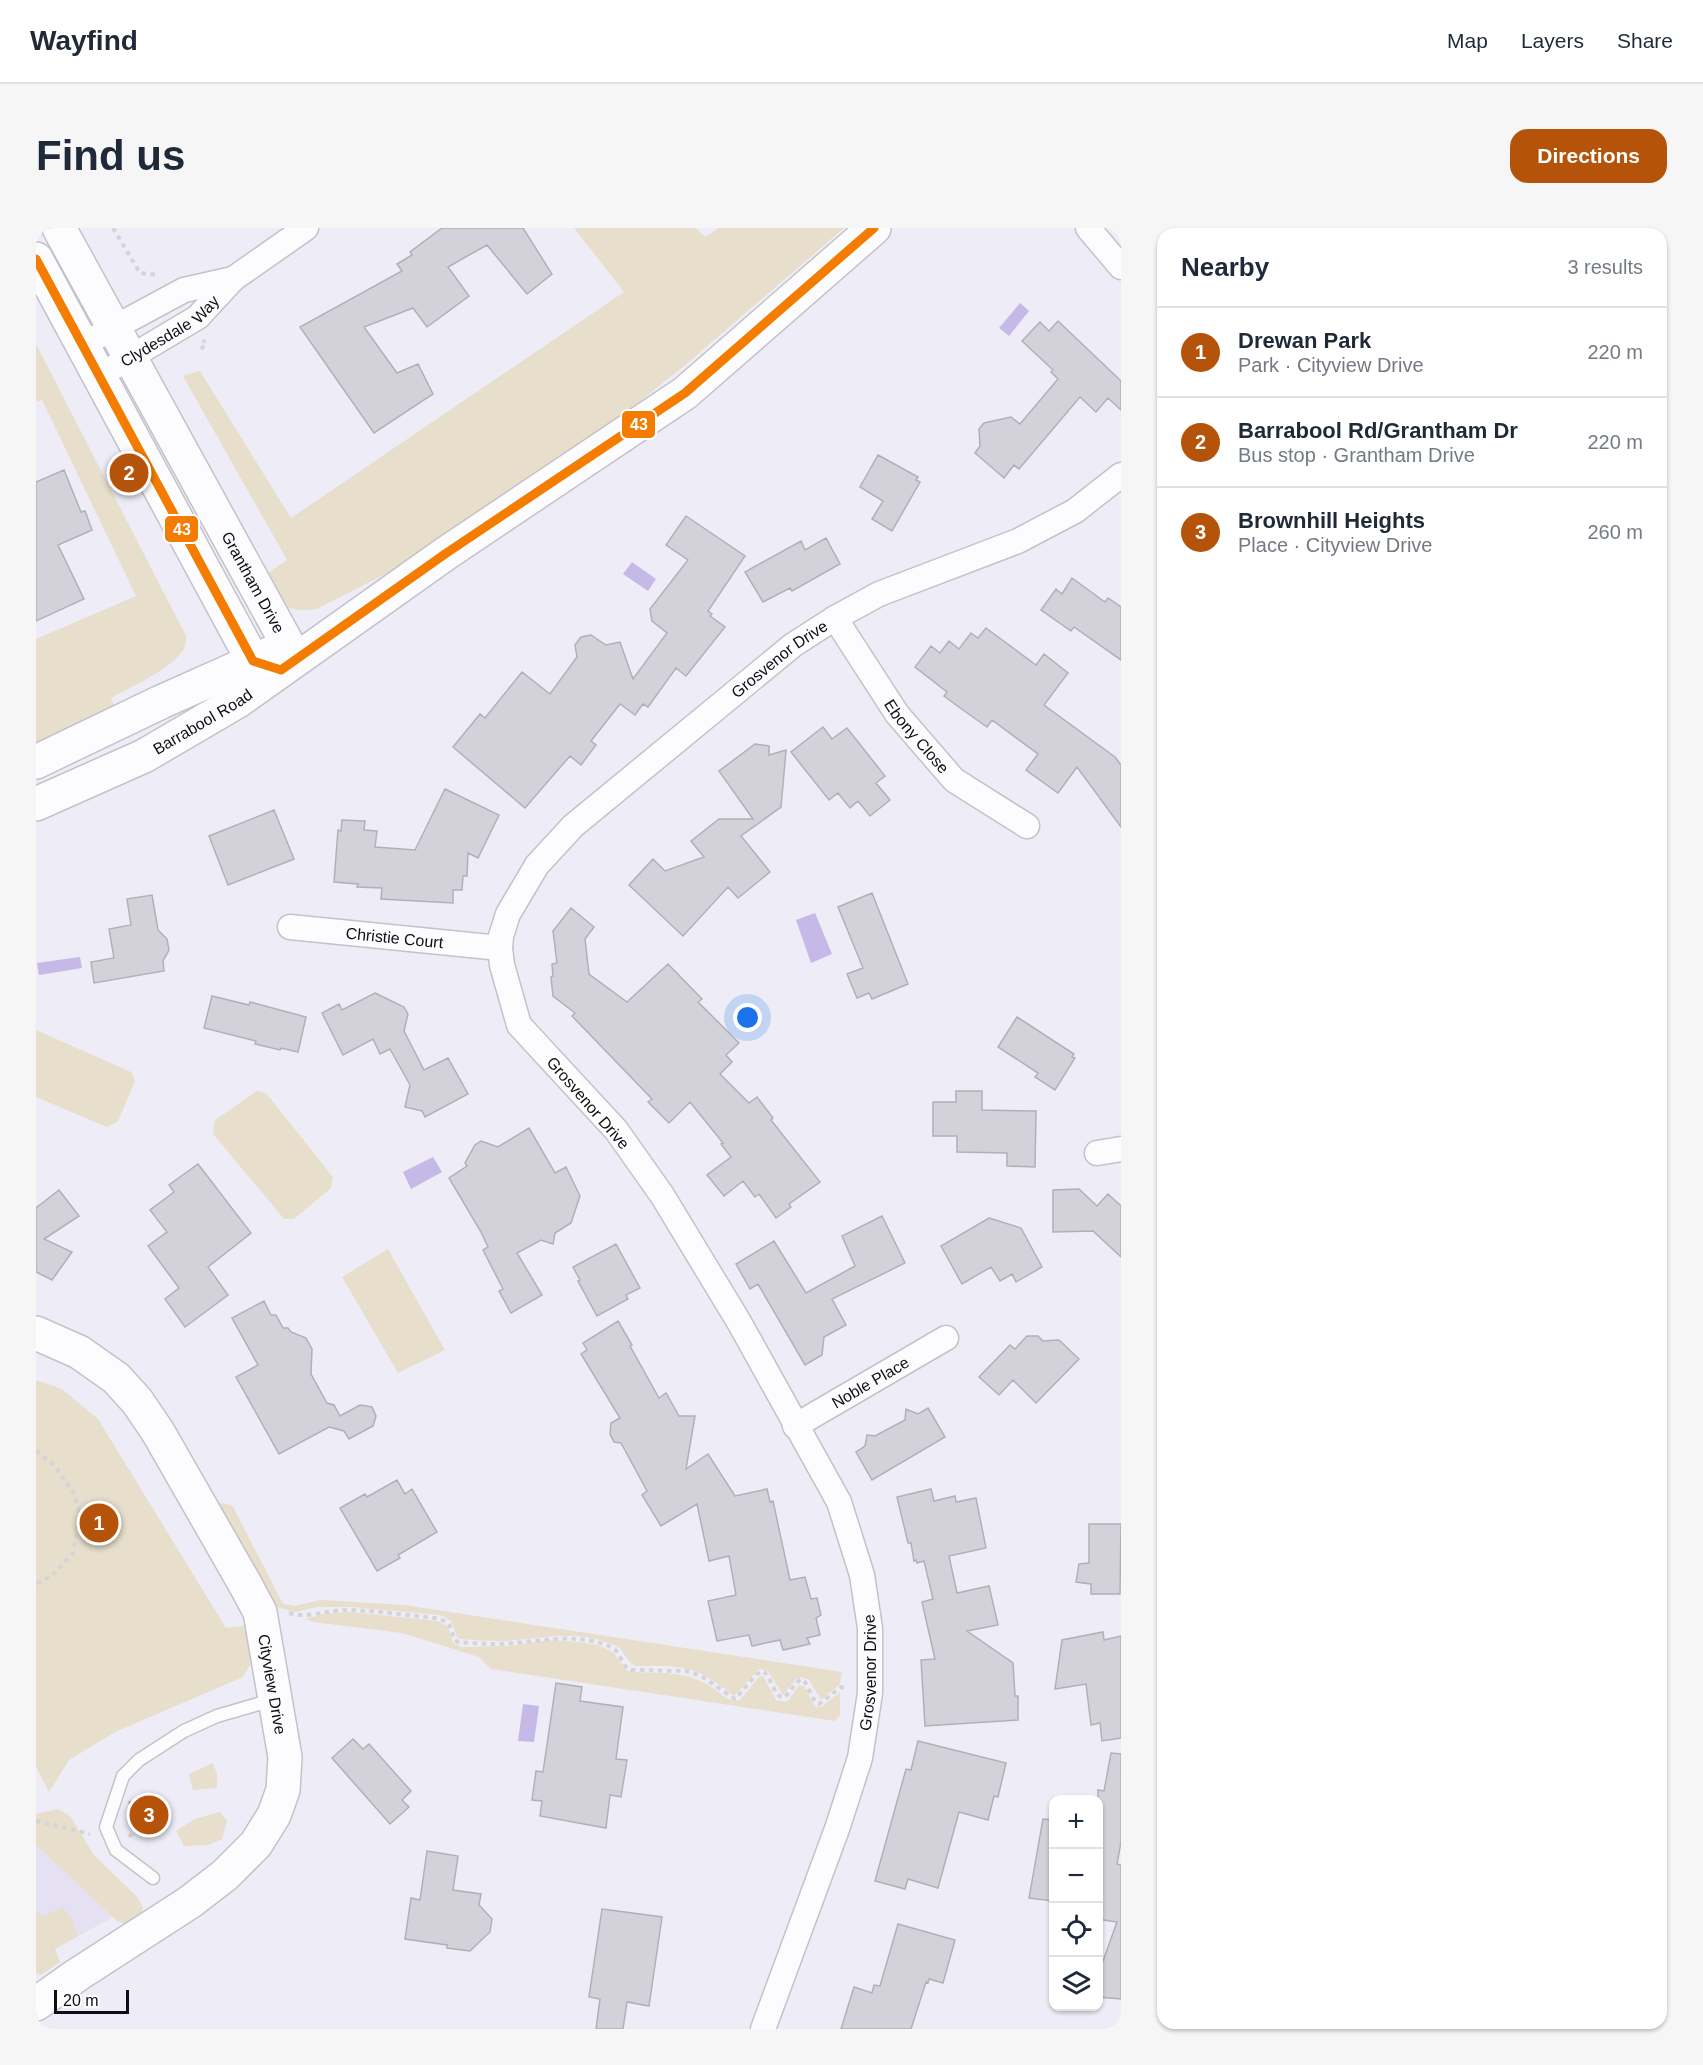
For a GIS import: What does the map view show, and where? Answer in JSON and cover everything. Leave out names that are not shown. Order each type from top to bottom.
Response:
[{"type":"street","name":"Grantham Drive","points":[[59,228],[131,358],[274,659]]},
{"type":"street","name":"Clydesdale Way","points":[[99,376],[198,317],[233,279],[306,228]]},
{"type":"street","name":"Barrabool Road","points":[[36,762],[161,702],[274,659],[445,554],[685,393],[874,228]]},
{"type":"street","points":[[1088,228],[1121,267]]},
{"type":"street","points":[[36,259],[99,376],[274,659]]},
{"type":"street","name":"Clydesdale Way","points":[[82,345],[184,290],[233,279]]},
{"type":"street","name":"Grosvenor Drive","points":[[763,2029],[837,1828],[860,1758],[870,1693],[870,1628],[861,1575],[839,1502],[739,1322],[662,1195],[616,1130],[519,1025],[506,981],[500,948],[501,936],[508,914],[537,865],[573,826],[793,645],[835,618],[879,594],[1018,541],[1075,511],[1121,475]]},
{"type":"street","name":"Ebony Close","points":[[835,618],[897,714],[954,780],[1027,826]]},
{"type":"street","name":"Barrabool Road","points":[[36,804],[144,756],[238,701],[274,659]]},
{"type":"street","name":"Christie Court","points":[[290,927],[500,948]]},
{"type":"street","points":[[1097,1153],[1121,1149]]},
{"type":"street","name":"Cityview Drive","points":[[36,1333],[79,1352],[116,1378],[137,1401],[158,1432],[260,1612],[285,1757],[283,1790],[274,1815],[256,1844],[225,1875],[190,1902],[36,2004]]},
{"type":"street","name":"Noble Place","points":[[795,1426],[946,1338]]},
{"type":"lane","points":[[153,1878],[116,1850],[106,1827],[123,1776],[139,1760],[184,1731],[217,1716],[274,1700]]},
{"type":"path","points":[[113,228],[141,273],[158,274],[162,280]]},
{"type":"path","points":[[36,1451],[55,1466],[73,1492],[80,1514],[73,1553],[52,1576],[36,1584]]},
{"type":"path","points":[[260,1612],[272,1608],[301,1617],[316,1612],[348,1610],[435,1618],[446,1620],[451,1625],[454,1640],[458,1642],[496,1644],[549,1638],[573,1638],[615,1649],[626,1667],[631,1670],[686,1671],[701,1676],[735,1699],[757,1674],[763,1671],[777,1695],[782,1698],[787,1696],[802,1679],[815,1702],[819,1704],[841,1687],[844,1688]]},
{"type":"path","points":[[36,1821],[111,1839]]},
{"type":"shaded area","points":[[574,228],[696,228],[705,237],[719,228],[844,228],[684,366],[569,458],[416,558],[317,609],[297,609],[283,605],[262,577],[287,560],[183,376],[200,371],[291,518],[624,292]]},
{"type":"shaded area","points":[[1020,303],[1029,311],[1009,336],[999,328]]},
{"type":"shaded area","points":[[36,344],[186,636],[186,643],[178,657],[170,664],[111,698],[115,708],[36,745],[36,639],[136,596],[42,400],[36,402]]},
{"type":"shaded area","points":[[632,562],[656,579],[648,591],[623,574]]},
{"type":"shaded area","points":[[815,913],[832,954],[811,963],[796,920]]},
{"type":"shaded area","points":[[80,957],[82,968],[39,975],[37,963]]},
{"type":"shaded area","points":[[36,1030],[131,1072],[135,1081],[118,1121],[107,1127],[36,1097]]},
{"type":"shaded area","points":[[257,1091],[266,1093],[333,1177],[331,1188],[294,1219],[284,1219],[213,1134],[215,1120]]},
{"type":"shaded area","points":[[433,1157],[442,1172],[411,1189],[403,1172]]},
{"type":"shaded area","points":[[388,1249],[445,1350],[398,1373],[342,1277]]},
{"type":"shaded area","points":[[36,1380],[62,1389],[98,1419],[226,1628],[244,1626],[255,1643],[257,1662],[249,1666],[243,1677],[115,1732],[69,1760],[49,1792],[36,1767]]},
{"type":"shaded area","points":[[219,1503],[232,1505],[283,1604],[295,1606],[321,1600],[404,1605],[842,1672],[840,1684],[821,1700],[809,1680],[801,1677],[796,1679],[783,1695],[768,1671],[759,1669],[733,1695],[708,1677],[687,1669],[635,1666],[616,1646],[586,1637],[557,1636],[498,1641],[461,1639],[457,1638],[450,1621],[439,1615],[351,1607],[316,1607],[295,1612],[271,1605],[255,1569]]},
{"type":"shaded area","points":[[350,1612],[438,1621],[448,1627],[453,1643],[461,1647],[509,1646],[549,1640],[598,1645],[613,1652],[627,1671],[679,1674],[700,1681],[725,1697],[736,1701],[740,1700],[760,1676],[763,1676],[776,1700],[787,1702],[799,1685],[805,1687],[814,1705],[818,1707],[823,1706],[840,1692],[840,1715],[835,1721],[491,1669],[479,1657],[402,1633],[313,1622],[306,1619],[323,1614]]},
{"type":"shaded area","points":[[523,1704],[539,1706],[534,1742],[518,1741]]},
{"type":"shaded area","points":[[213,1763],[217,1774],[217,1788],[193,1790],[189,1774]]},
{"type":"shaded area","points":[[58,1809],[70,1816],[94,1855],[137,1897],[143,1907],[138,1928],[117,1921],[36,1845],[36,1814]]},
{"type":"shaded area","points":[[220,1812],[227,1821],[222,1839],[209,1845],[184,1846],[176,1831],[195,1819]]},
{"type":"shaded area","points":[[36,1845],[113,1917],[55,1949],[36,1931]]},
{"type":"shaded area","points":[[63,1907],[73,1921],[78,1936],[55,1949],[60,1962],[41,1975],[36,1973],[36,1912],[43,1916]]},
{"type":"building","points":[[442,228],[523,228],[552,274],[527,294],[487,245],[448,267],[469,296],[427,327],[413,308],[364,327],[397,373],[418,364],[433,394],[374,433],[300,327],[402,271],[397,264],[412,255],[410,252]]},
{"type":"building","points":[[1058,321],[1121,381],[1121,410],[1108,398],[1096,412],[1080,397],[1019,469],[1014,465],[1004,478],[975,453],[980,446],[979,429],[984,423],[1011,417],[1020,424],[1058,379],[1051,372],[1053,370],[1022,341],[1040,322],[1049,331]]},
{"type":"building","points":[[878,455],[918,477],[916,480],[920,482],[892,531],[872,519],[883,501],[860,487]]},
{"type":"building","points":[[64,470],[81,512],[85,511],[92,530],[58,545],[84,599],[36,621],[36,482]]},
{"type":"building","points":[[686,516],[745,556],[708,611],[712,614],[710,616],[725,627],[686,676],[676,668],[648,707],[643,704],[635,715],[620,704],[591,741],[596,745],[581,765],[570,756],[525,808],[453,747],[480,714],[485,718],[522,672],[550,694],[577,657],[575,645],[581,637],[591,635],[606,645],[620,642],[633,679],[667,633],[652,621],[650,609],[688,560],[666,545]]},
{"type":"building","points":[[826,538],[840,564],[792,591],[790,588],[763,602],[745,572],[801,541],[805,550]]},
{"type":"building","points":[[1072,578],[1105,602],[1108,598],[1121,607],[1121,660],[1074,627],[1071,631],[1041,610],[1056,589],[1062,594]]},
{"type":"building","points":[[986,628],[1036,665],[1044,654],[1068,673],[1044,705],[1115,757],[1121,765],[1121,827],[1077,767],[1058,793],[1026,770],[1038,754],[992,720],[987,727],[944,696],[947,692],[915,667],[931,646],[940,653],[949,641],[959,649],[971,633],[978,638]]},
{"type":"building","points":[[823,727],[832,739],[847,728],[885,776],[876,783],[890,800],[870,816],[858,801],[850,808],[838,793],[829,800],[791,752]]},
{"type":"building","points":[[755,744],[769,746],[769,755],[786,750],[781,807],[741,836],[770,872],[738,898],[728,887],[683,936],[629,885],[653,859],[665,871],[704,857],[691,841],[719,819],[753,819],[719,771]]},
{"type":"building","points":[[445,789],[499,815],[478,858],[468,853],[467,876],[463,876],[462,890],[453,890],[453,903],[381,899],[382,888],[357,887],[358,884],[334,882],[338,830],[341,831],[342,820],[365,821],[364,830],[377,831],[375,847],[415,850]]},
{"type":"building","points":[[274,810],[294,859],[228,885],[209,836]]},
{"type":"building","points":[[872,893],[908,984],[872,999],[869,993],[857,998],[847,974],[863,968],[838,907]]},
{"type":"building","points":[[152,895],[158,930],[167,939],[169,950],[163,961],[164,971],[94,983],[91,962],[114,958],[109,929],[131,925],[127,899]]},
{"type":"building","points":[[571,908],[594,927],[585,939],[589,974],[627,1002],[668,964],[702,999],[698,1002],[739,1043],[726,1055],[732,1062],[720,1074],[749,1103],[757,1097],[773,1118],[771,1120],[820,1182],[789,1204],[791,1207],[776,1218],[759,1194],[755,1197],[743,1181],[724,1196],[707,1175],[731,1157],[721,1144],[723,1143],[690,1102],[669,1123],[648,1102],[652,1099],[572,1016],[575,1013],[553,996],[552,964],[557,963],[553,931]]},
{"type":"building","points":[[375,993],[404,1007],[408,1014],[404,1031],[424,1070],[448,1058],[468,1094],[425,1117],[422,1111],[405,1107],[410,1085],[390,1049],[380,1054],[373,1039],[343,1055],[322,1013],[339,1004],[342,1010]]},
{"type":"building","points":[[212,996],[249,1005],[250,1002],[306,1017],[298,1052],[255,1044],[256,1041],[204,1028]]},
{"type":"building","points":[[1017,1017],[1074,1054],[1072,1057],[1075,1058],[1055,1090],[1035,1077],[1038,1073],[998,1047]]},
{"type":"building","points":[[956,1091],[982,1091],[982,1110],[1036,1111],[1035,1167],[1007,1166],[1007,1153],[957,1152],[957,1136],[933,1136],[933,1102],[956,1102]]},
{"type":"building","points":[[529,1128],[555,1173],[566,1167],[580,1196],[571,1223],[555,1233],[553,1244],[541,1240],[517,1253],[542,1295],[511,1313],[499,1291],[503,1289],[483,1250],[488,1247],[449,1178],[467,1166],[465,1163],[475,1145],[481,1141],[498,1147]]},
{"type":"building","points":[[198,1164],[251,1233],[208,1267],[228,1295],[185,1327],[165,1299],[179,1288],[148,1246],[167,1232],[150,1210],[174,1192],[169,1185]]},
{"type":"building","points":[[1079,1189],[1097,1206],[1108,1194],[1121,1206],[1121,1257],[1093,1231],[1053,1232],[1053,1190]]},
{"type":"building","points":[[59,1190],[79,1216],[44,1239],[72,1252],[52,1280],[36,1272],[36,1208]]},
{"type":"building","points":[[882,1216],[905,1263],[832,1299],[846,1325],[824,1337],[822,1355],[805,1365],[758,1284],[750,1289],[736,1264],[774,1241],[806,1293],[855,1266],[842,1236]]},
{"type":"building","points":[[989,1218],[1021,1228],[1042,1267],[1016,1282],[1012,1274],[1000,1281],[991,1267],[962,1284],[941,1246]]},
{"type":"building","points":[[616,1244],[640,1288],[626,1295],[628,1299],[597,1316],[573,1267]]},
{"type":"building","points":[[264,1301],[271,1315],[276,1315],[283,1328],[288,1328],[291,1332],[306,1338],[312,1349],[311,1374],[327,1403],[334,1405],[340,1416],[360,1405],[372,1407],[376,1416],[373,1426],[349,1439],[344,1431],[329,1427],[279,1454],[236,1377],[258,1365],[232,1318]]},
{"type":"building","points":[[618,1321],[659,1398],[666,1393],[679,1416],[695,1416],[686,1469],[708,1454],[735,1496],[767,1489],[770,1502],[773,1501],[790,1580],[805,1577],[811,1599],[817,1598],[821,1615],[816,1618],[820,1635],[807,1638],[810,1644],[783,1650],[780,1640],[752,1646],[749,1635],[717,1641],[708,1601],[736,1595],[729,1556],[709,1561],[697,1504],[661,1526],[642,1495],[647,1491],[621,1443],[614,1442],[610,1434],[611,1423],[620,1418],[581,1354],[587,1350],[583,1343]]},
{"type":"building","points":[[1027,1336],[1038,1336],[1043,1341],[1059,1340],[1079,1359],[1036,1403],[1013,1380],[999,1395],[979,1377],[1010,1345],[1015,1349]]},
{"type":"building","points":[[928,1408],[945,1437],[872,1480],[856,1452],[865,1446],[867,1435],[875,1436],[905,1420],[906,1409],[918,1414]]},
{"type":"building","points":[[397,1480],[405,1494],[412,1489],[437,1532],[398,1555],[400,1558],[377,1571],[340,1508],[365,1494],[367,1497]]},
{"type":"building","points":[[931,1489],[934,1501],[955,1496],[956,1502],[976,1498],[986,1548],[949,1556],[957,1593],[989,1586],[998,1625],[967,1631],[1013,1663],[1015,1696],[1018,1696],[1018,1720],[925,1726],[921,1660],[935,1659],[922,1602],[933,1599],[924,1561],[917,1563],[916,1560],[914,1561],[897,1497]]},
{"type":"building","points":[[1089,1524],[1121,1524],[1120,1594],[1091,1594],[1091,1584],[1076,1582],[1079,1564],[1089,1563]]},
{"type":"building","points":[[1103,1632],[1104,1640],[1121,1636],[1121,1738],[1102,1741],[1100,1723],[1091,1725],[1086,1684],[1055,1689],[1062,1640]]},
{"type":"building","points":[[556,1683],[582,1687],[580,1701],[623,1707],[616,1759],[627,1760],[621,1797],[610,1795],[606,1828],[540,1816],[542,1801],[532,1800],[536,1771],[543,1772]]},
{"type":"building","points":[[353,1739],[363,1749],[369,1744],[411,1791],[402,1800],[409,1807],[390,1824],[332,1758]]},
{"type":"building","points":[[918,1741],[1006,1763],[998,1797],[994,1796],[988,1820],[959,1812],[938,1888],[908,1879],[905,1889],[875,1881],[906,1769],[911,1770]]},
{"type":"building","points":[[1111,1753],[1121,1754],[1121,1842],[1117,1864],[1121,1865],[1121,1999],[1103,1997],[1103,1961],[1117,1922],[1103,1920],[1103,1795],[1098,1795],[1098,1790],[1104,1791]]},
{"type":"building","points":[[147,1798],[155,1801],[160,1807],[162,1818],[155,1829],[142,1833],[129,1802]]},
{"type":"building","points":[[1043,1819],[1049,1820],[1049,1900],[1029,1898]]},
{"type":"building","points":[[427,1851],[458,1856],[453,1890],[481,1894],[479,1905],[492,1919],[490,1932],[470,1951],[405,1939],[411,1898],[420,1900]]},
{"type":"building","points":[[602,1909],[662,1917],[649,2006],[627,2002],[623,2029],[596,2029],[600,1999],[589,1997]]},
{"type":"building","points":[[898,1924],[955,1940],[943,1983],[929,1979],[928,1983],[926,1982],[911,2029],[841,2029],[854,1987],[872,1993],[874,1985],[880,1986]]},
{"type":"transit line","name":"43","points":[[36,259],[253,661],[281,670],[445,554],[685,393],[874,228]]},
{"type":"place","name":"Barrabool Rd/Grantham Dr","points":[[129,473]]},
{"type":"place","name":"Drewan Park","points":[[99,1523]]},
{"type":"place","name":"Brownhill Heights","points":[[149,1815]]}]
